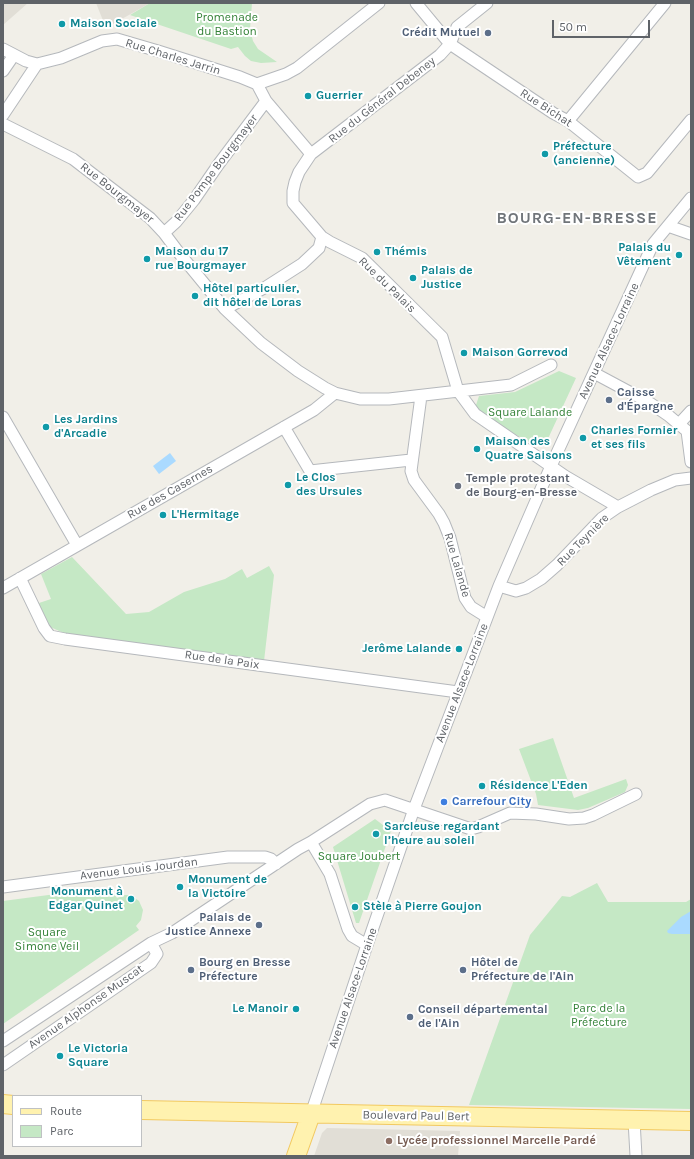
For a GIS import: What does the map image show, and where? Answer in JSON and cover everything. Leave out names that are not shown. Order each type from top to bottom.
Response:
[{"type":"main road","name":"Boulevard Paul Bert","points":[[142,1110],[691,1121]]},
{"type":"main road","name":"Avenue Alsace-Lorraine","points":[[296,1156],[310,1114]]},
{"type":"street","points":[[311,154],[266,101],[257,84],[286,74],[297,68],[380,3]]},
{"type":"street","name":"Rue Bichat","points":[[416,3],[450,44],[553,113],[568,121],[638,177],[647,173],[691,120]]},
{"type":"street","points":[[450,44],[457,27],[487,3]]},
{"type":"street","points":[[568,121],[665,3]]},
{"type":"street","name":"Rue Charles Jarrin","points":[[38,64],[61,58],[102,42],[117,40],[158,51],[240,77],[257,84]]},
{"type":"street","name":"Rue du Général Debeney","points":[[311,154],[440,55],[450,44]]},
{"type":"street","points":[[3,49],[38,64],[3,116]]},
{"type":"street","points":[[3,71],[14,55]]},
{"type":"street","name":"Rue Pompe Bourgmayer","points":[[164,233],[176,222],[194,200],[266,101]]},
{"type":"street","name":"Rue Bourgmayer","points":[[3,124],[74,159],[150,218],[164,233],[225,309],[261,343],[298,371],[335,393],[360,399],[389,399],[511,385],[552,365]]},
{"type":"street","name":"Rue du Palais","points":[[311,154],[299,172],[295,182],[293,203],[322,237],[362,258],[442,337],[458,391],[475,414],[565,476],[618,507]]},
{"type":"street","name":"Avenue Alsace-Lorraine","points":[[310,1114],[414,809],[499,586],[551,466],[653,244],[691,198]]},
{"type":"street","points":[[668,226],[691,234]]},
{"type":"street","points":[[225,309],[266,287],[302,264],[319,248],[322,237]]},
{"type":"street","points":[[594,373],[650,403],[685,428]]},
{"type":"street","name":"Rue des Casernes","points":[[3,588],[314,410],[335,393]]},
{"type":"street","name":"Rue Lalande","points":[[421,396],[411,460],[411,471],[414,480],[439,514],[450,538],[465,598],[471,607],[487,617]]},
{"type":"street","points":[[691,411],[685,428],[691,462]]},
{"type":"street","points":[[3,417],[76,545]]},
{"type":"street","points":[[284,427],[310,471],[411,460]]},
{"type":"street","name":"Rue Teynière","points":[[499,586],[516,591],[526,588],[541,579],[557,565],[602,518],[618,507],[651,490],[675,480],[691,478]]},
{"type":"street","name":"Rue de la Paix","points":[[20,578],[44,628],[50,636],[458,692]]},
{"type":"street","name":"Avenue Alphonse Muscat","points":[[3,1041],[151,943],[172,933],[298,849],[374,802],[385,800],[471,829],[510,813],[569,819],[584,818],[636,794]]},
{"type":"street","points":[[311,842],[330,874],[352,936],[367,945]]},
{"type":"street","name":"Avenue Louis Jourdan","points":[[3,887],[228,857],[265,856],[276,864]]},
{"type":"street","name":"Avenue Alphonse Muscat","points":[[3,1066],[151,963],[157,954],[151,943]]},
{"type":"street","points":[[634,1120],[636,1156]]},
{"type":"shaded area","points":[[3,3],[28,3],[3,25]]},
{"type":"shaded area","points":[[96,3],[150,3],[106,28]]},
{"type":"shaded area","name":"Lycée professionnel Marcelle Pardé","points":[[327,1128],[460,1131],[458,1156],[314,1156],[322,1133]]},
{"type":"green space","name":"Promenade du Bastion","points":[[150,3],[252,3],[250,29],[253,41],[258,49],[277,62],[261,63],[251,61],[238,47],[231,49],[130,15]]},
{"type":"green space","name":"Square Lalande","points":[[559,371],[576,378],[546,443],[536,446],[504,428],[475,408],[479,396],[515,392]]},
{"type":"green space","points":[[72,557],[126,614],[149,612],[184,592],[225,579],[242,569],[247,578],[269,566],[274,575],[264,661],[66,634],[48,626],[39,603],[51,599],[41,574]]},
{"type":"green space","points":[[553,738],[574,798],[626,779],[628,785],[625,792],[588,808],[578,810],[538,805],[536,794],[519,749]]},
{"type":"green space","name":"Square Joubert","points":[[375,819],[391,831],[359,923],[356,923],[333,847]]},
{"type":"green space","name":"Parc de la Préfecture","points":[[597,883],[608,902],[686,902],[691,899],[691,1109],[469,1105],[530,935],[562,896],[570,897]]},
{"type":"green space","name":"Square Simone Veil","points":[[109,887],[117,898],[125,895],[131,895],[139,901],[143,910],[141,920],[136,926],[139,930],[3,1024],[3,901]]},
{"type":"water","points":[[170,453],[176,461],[159,474],[153,466]]},
{"type":"water","points":[[691,911],[691,934],[668,933],[667,931],[681,917]]},
{"type":"place","name":"Maison Sociale","points":[[62,24]]},
{"type":"place","name":"Crédit Mutuel","points":[[488,33]]},
{"type":"place","name":"Guerrier","points":[[308,96]]},
{"type":"place","name":"Préfecture (ancienne)","points":[[545,154]]},
{"type":"place","name":"Thémis","points":[[377,252]]},
{"type":"place","name":"Palais du Vêtement","points":[[679,255]]},
{"type":"place","name":"Maison du 17 rue Bourgmayer","points":[[147,259]]},
{"type":"place","name":"Palais de Justice","points":[[413,278]]},
{"type":"place","name":"Hôtel particulier, dit hôtel de Loras","points":[[195,296]]},
{"type":"place","name":"Maison Gorrevod","points":[[464,353]]},
{"type":"place","name":"Caisse d'Épargne","points":[[609,400]]},
{"type":"place","name":"Les Jardins d'Arcadie","points":[[46,427]]},
{"type":"place","name":"Charles Fornier et ses fils","points":[[583,438]]},
{"type":"place","name":"Maison des Quatre Saisons","points":[[477,449]]},
{"type":"place","name":"Le Clos des Ursules","points":[[288,485]]},
{"type":"place","name":"Temple protestant de Bourg-en-Bresse","points":[[458,486]]},
{"type":"place","name":"L'Hermitage","points":[[163,515]]},
{"type":"place","name":"Jerôme Lalande","points":[[459,649]]},
{"type":"place","name":"Résidence L'Eden","points":[[482,786]]},
{"type":"place","name":"Carrefour City","points":[[444,802]]},
{"type":"place","name":"Sarcleuse regardant l’heure au soleil","points":[[376,834]]},
{"type":"place","name":"Monument de la Victoire","points":[[180,887]]},
{"type":"place","name":"Monument à Edgar Quinet","points":[[131,899]]},
{"type":"place","name":"Stèle à Pierre Goujon","points":[[355,907]]},
{"type":"place","name":"Palais de Justice Annexe","points":[[259,925]]},
{"type":"place","name":"Bourg en Bresse Préfecture","points":[[191,970]]},
{"type":"place","name":"Hôtel de Préfecture de l'Ain","points":[[463,970]]},
{"type":"place","name":"Le Manoir","points":[[296,1009]]},
{"type":"place","name":"Conseil départemental de l'Ain","points":[[410,1017]]},
{"type":"place","name":"Le Victoria Square","points":[[60,1056]]},
{"type":"place","name":"Lycée professionnel Marcelle Pardé","points":[[389,1141]]},
{"type":"district","name":"BOURG-EN-BRESSE","points":[[577,218]]}]
